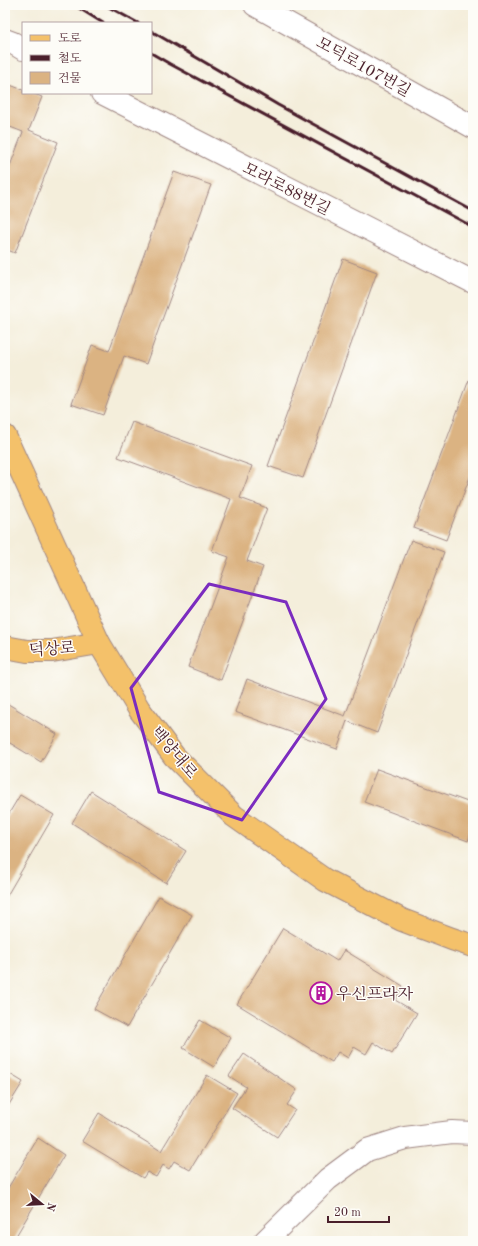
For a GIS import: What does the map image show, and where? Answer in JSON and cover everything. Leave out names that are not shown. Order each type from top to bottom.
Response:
[{"type":"main road","name":"백양대로","points":[[5,436],[99,643],[140,709],[174,756],[234,816],[325,880],[402,920],[473,946]]},
{"type":"main road","name":"덕상로","points":[[5,647],[27,651],[52,651],[99,643]]},
{"type":"street","name":"모덕로107번길","points":[[255,5],[473,127]]},
{"type":"street","points":[[5,40],[22,48]]},
{"type":"street","name":"모라로88번길","points":[[104,94],[473,282]]},
{"type":"street","points":[[265,1241],[328,1179],[367,1150],[405,1138],[452,1132],[473,1133]]},
{"type":"highlighted area","points":[[209,584],[286,602],[326,699],[242,820],[159,792],[131,688]]},
{"type":"building","points":[[5,83],[22,90],[22,94],[34,94],[42,97],[29,130],[58,142],[15,253],[5,249],[5,179],[23,132],[5,125]]},
{"type":"building","points":[[174,172],[211,185],[146,364],[124,356],[103,415],[71,404],[92,345],[109,351]]},
{"type":"building","points":[[343,259],[377,272],[303,478],[268,466]]},
{"type":"building","points":[[473,369],[473,469],[446,540],[414,528]]},
{"type":"building","points":[[132,422],[252,466],[240,498],[267,508],[247,561],[263,567],[221,680],[188,667],[229,557],[212,551],[231,499],[118,457]]},
{"type":"building","points":[[411,540],[444,552],[377,733],[347,721],[337,749],[235,712],[247,679],[345,716]]},
{"type":"building","points":[[5,702],[57,734],[41,762],[5,740]]},
{"type":"building","points":[[377,769],[473,804],[473,827],[468,841],[364,802]]},
{"type":"building","points":[[91,791],[186,851],[166,883],[72,823]]},
{"type":"building","points":[[20,795],[54,815],[5,899],[5,820]]},
{"type":"building","points":[[159,896],[192,915],[127,1027],[94,1009]]},
{"type":"building","name":"우신프라자","points":[[283,928],[337,961],[344,950],[403,986],[395,1000],[417,1013],[392,1054],[373,1042],[366,1054],[354,1047],[348,1058],[338,1052],[332,1062],[237,1004]]},
{"type":"building","points":[[200,1020],[231,1038],[214,1067],[183,1048]]},
{"type":"building","points":[[244,1054],[297,1090],[287,1105],[295,1110],[277,1137],[232,1108],[246,1087],[229,1076]]},
{"type":"building","points":[[5,1071],[23,1082],[5,1111]]},
{"type":"building","points":[[207,1075],[237,1093],[190,1170],[174,1161],[169,1169],[163,1165],[156,1177],[147,1172],[143,1178],[82,1141],[99,1113],[161,1151]]},
{"type":"building","points":[[38,1138],[64,1155],[13,1241],[5,1241],[5,1193]]},
{"type":"railway","points":[[74,5],[101,22]]},
{"type":"railway","points":[[105,5],[136,22]]},
{"type":"railway","points":[[152,32],[278,105],[473,211]]},
{"type":"railway","points":[[152,54],[473,227]]},
{"type":"place","name":"우신프라자","points":[[321,993]]}]
